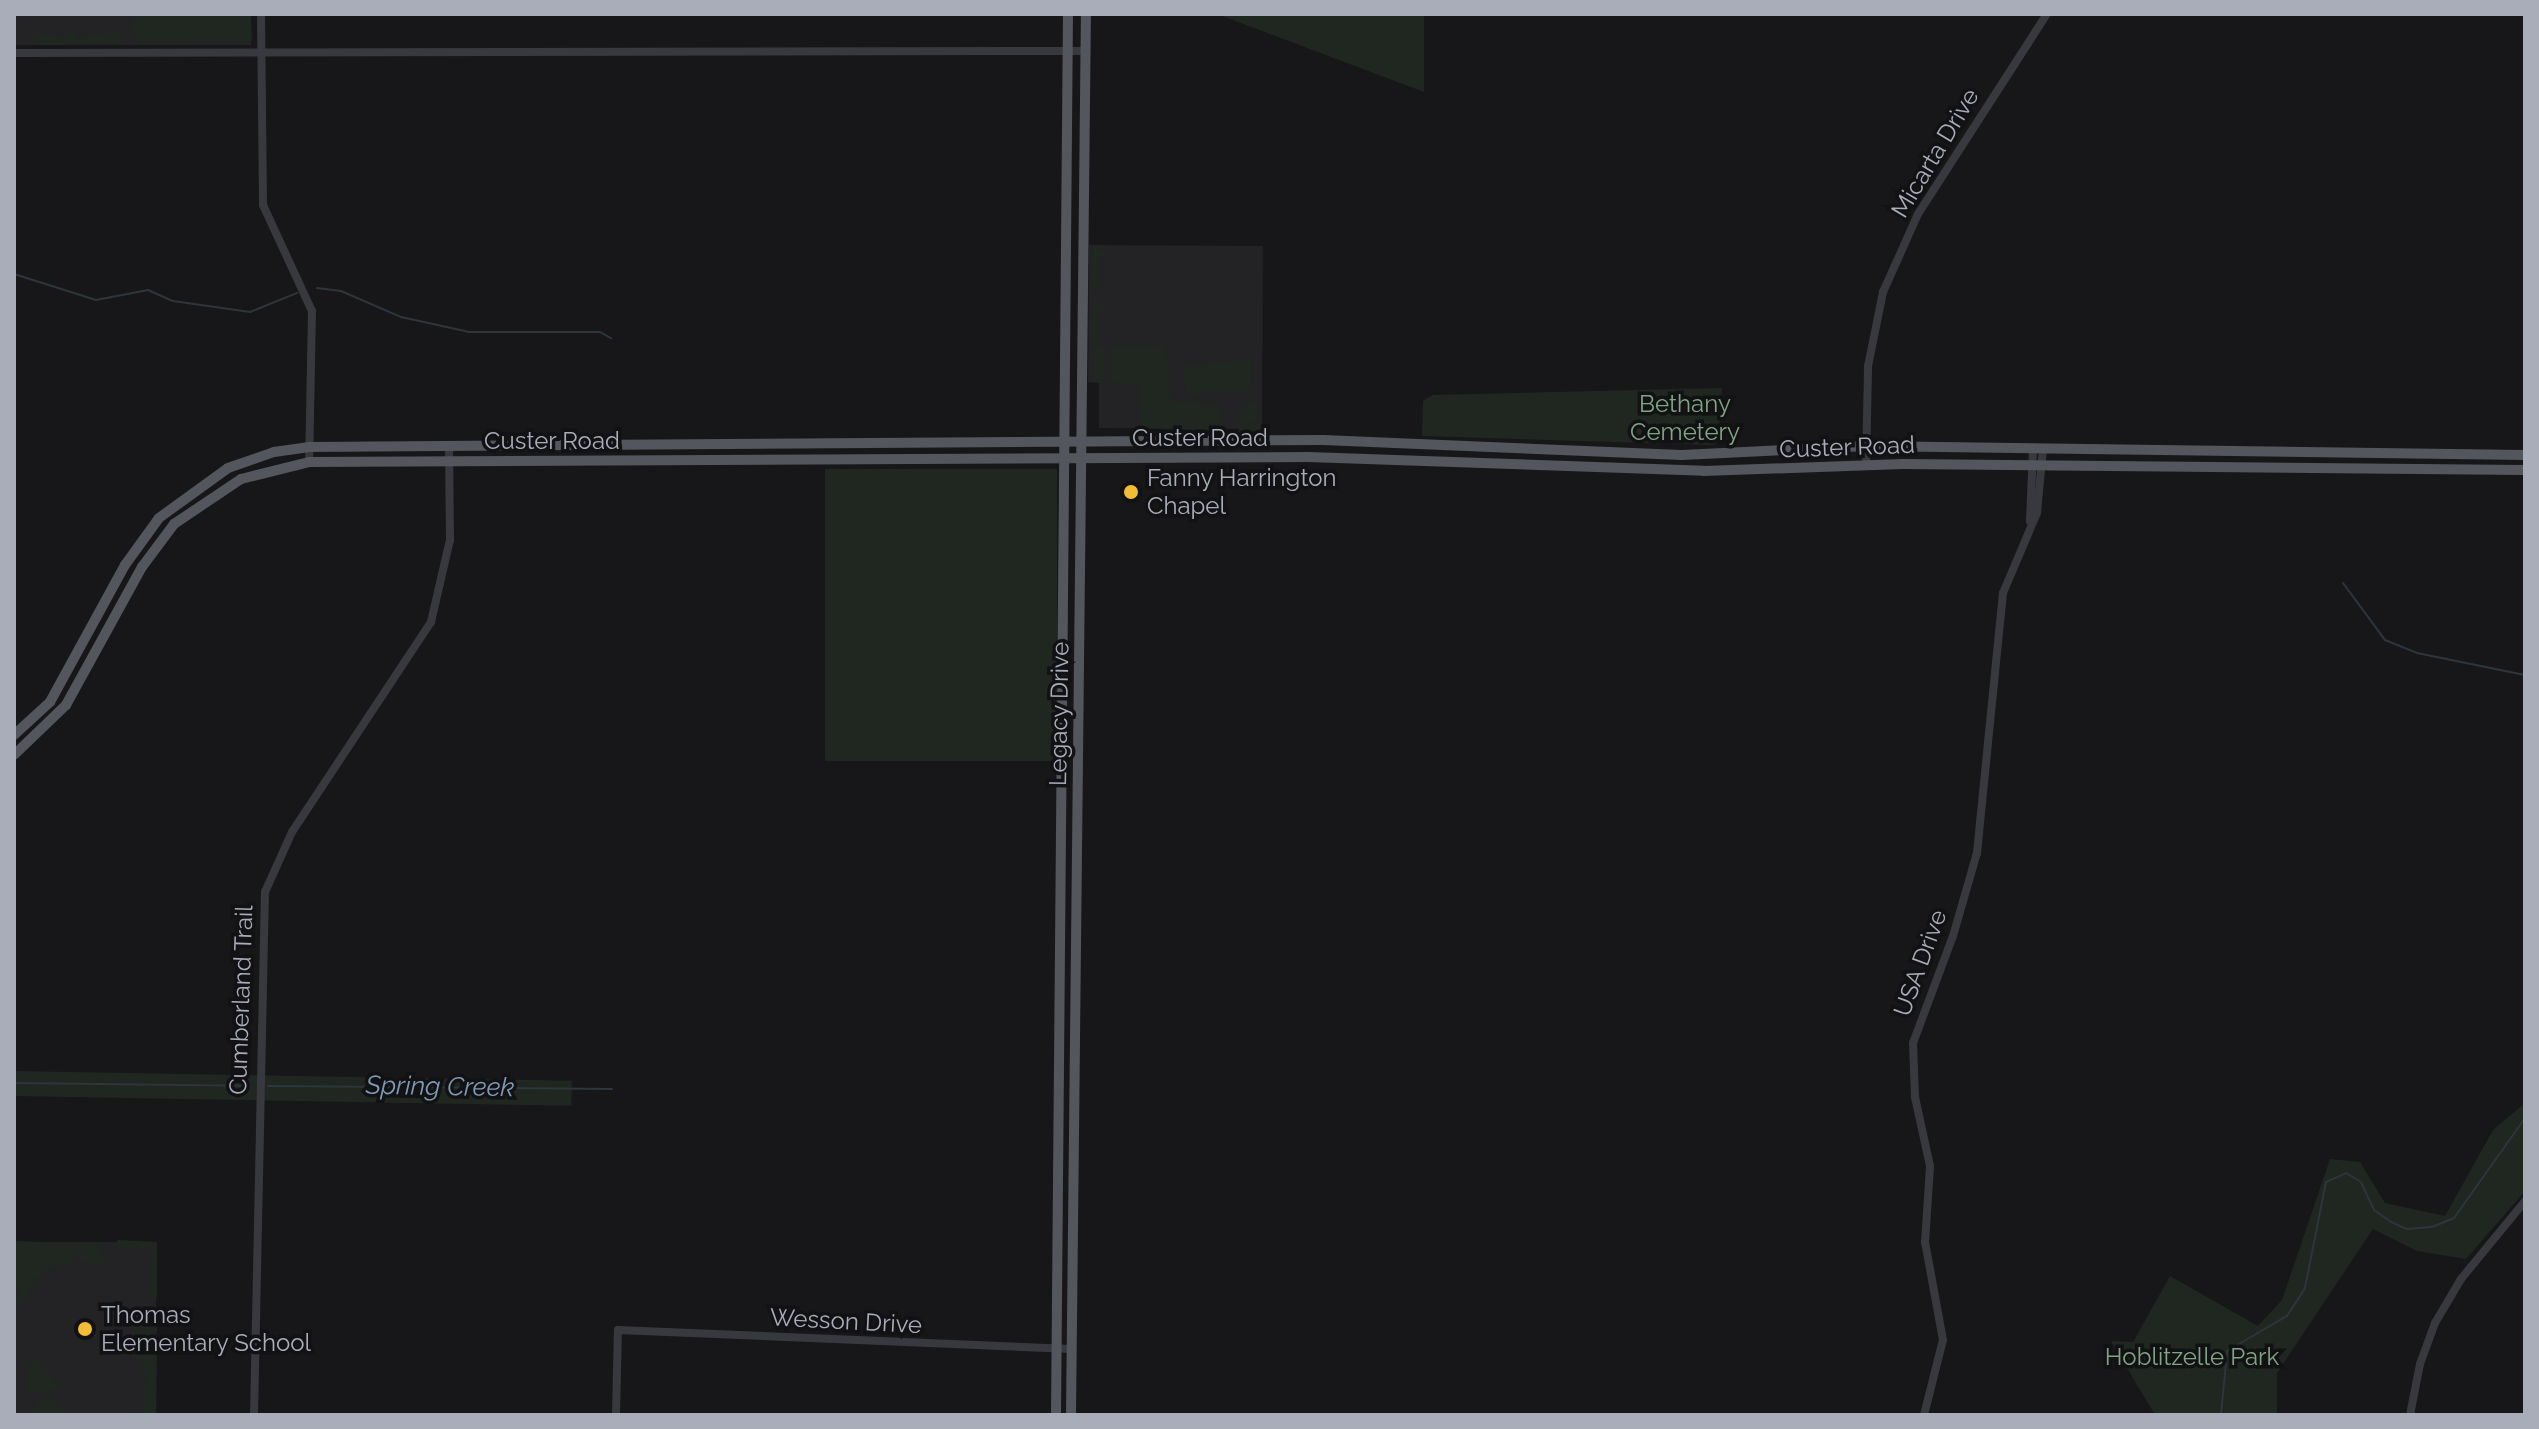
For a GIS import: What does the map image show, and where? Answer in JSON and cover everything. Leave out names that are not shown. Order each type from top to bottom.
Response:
[{"type":"main road","name":"Legacy Drive","points":[[1056,1415],[1068,14]]},
{"type":"main road","name":"Legacy Drive","points":[[1071,1415],[1086,14]]},
{"type":"main road","points":[[1065,298],[1083,298]]},
{"type":"main road","name":"Custer Road","points":[[18,732],[68,674],[142,540],[181,498],[242,462],[308,447],[1230,441],[1682,455],[1866,446],[2525,455]]},
{"type":"main road","points":[[1230,441],[1230,458]]},
{"type":"main road","points":[[948,443],[949,459]]},
{"type":"main road","points":[[574,444],[574,460]]},
{"type":"main road","name":"Custer Road","points":[[14,755],[33,741],[75,692],[142,567],[190,510],[241,479],[309,462],[1230,458],[1704,471],[1866,465],[2525,470]]},
{"type":"main road","points":[[181,498],[190,510]]},
{"type":"main road","points":[[1063,573],[1080,574]]},
{"type":"main road","points":[[18,732],[33,741]]},
{"type":"street","points":[[261,14],[263,205],[302,278],[312,311],[309,462]]},
{"type":"street","name":"Micarta Drive","points":[[1866,465],[1868,366],[1883,292],[1918,214],[2047,14]]},
{"type":"street","points":[[14,53],[1085,51]]},
{"type":"street","name":"Cumberland Trail","points":[[254,1415],[265,892],[292,832],[431,622],[450,540],[449,446]]},
{"type":"street","name":"USA Drive","points":[[1924,1415],[1943,1340],[1925,1242],[1930,1166],[1915,1097],[1913,1043],[1953,936],[1977,853],[2003,593],[2030,526],[2038,448]]},
{"type":"street","points":[[2410,1415],[2420,1364],[2441,1312],[2525,1201]]},
{"type":"street","name":"Wesson Drive","points":[[616,1415],[618,1330],[1072,1349]]},
{"type":"shaded area","points":[[14,14],[251,14],[251,45],[14,45]]},
{"type":"shaded area","points":[[1089,245],[1263,246],[1262,429],[1099,428],[1099,383],[1088,382]]},
{"type":"shaded area","name":"Thomas Elementary School","points":[[14,1242],[156,1242],[156,1415],[14,1415]]},
{"type":"green space","points":[[137,14],[251,14],[252,41],[138,42],[128,25]]},
{"type":"green space","points":[[1217,14],[1424,14],[1424,92]]},
{"type":"green space","points":[[69,31],[78,31],[75,38],[119,31],[127,42],[36,45],[29,33],[64,37]]},
{"type":"green space","points":[[1092,247],[1105,250],[1105,257],[1098,258],[1098,281],[1104,283],[1096,289],[1091,286]]},
{"type":"green space","points":[[1099,305],[1104,311],[1097,311],[1097,346],[1104,347],[1105,382],[1094,382],[1091,309]]},
{"type":"green space","points":[[1112,346],[1166,346],[1171,401],[1218,406],[1223,417],[1218,431],[1134,428],[1140,425],[1137,385],[1112,382]]},
{"type":"green space","points":[[1181,354],[1188,366],[1251,359],[1250,391],[1186,395]]},
{"type":"green space","name":"Bethany Cemetery","points":[[1722,388],[1718,443],[1712,445],[1422,436],[1423,401],[1433,395]]},
{"type":"green space","points":[[1262,398],[1261,431],[1239,432],[1240,410],[1258,401],[1257,419],[1242,425],[1255,424],[1259,417]]},
{"type":"green space","points":[[825,469],[1057,469],[1057,761],[825,761]]},
{"type":"green space","points":[[14,1071],[572,1081],[571,1106],[14,1096]]},
{"type":"green space","name":"Hoblitzelle Park","points":[[2525,1103],[2525,1191],[2466,1259],[2417,1251],[2373,1229],[2277,1373],[2277,1415],[2155,1415],[2111,1341],[2133,1342],[2170,1276],[2258,1326],[2282,1300],[2330,1159],[2360,1162],[2385,1203],[2445,1216],[2493,1130]]},
{"type":"green space","points":[[118,1240],[157,1242],[157,1297],[143,1297],[150,1295],[151,1248],[111,1247]]},
{"type":"green space","points":[[14,1241],[99,1244],[108,1263],[87,1263],[77,1255],[63,1268],[58,1264],[23,1286],[44,1277],[14,1307],[19,1290],[14,1293]]},
{"type":"green space","points":[[147,1307],[157,1309],[157,1333],[137,1316]]},
{"type":"green space","points":[[136,1317],[153,1335],[153,1347],[140,1347],[140,1323],[138,1348],[131,1344],[137,1339],[131,1333]]},
{"type":"green space","points":[[140,1349],[153,1349],[157,1356],[156,1415],[104,1415],[144,1412],[145,1368],[134,1355]]},
{"type":"green space","points":[[36,1358],[57,1383],[66,1378],[56,1389],[28,1394],[28,1366]]},
{"type":"green space","points":[[39,1401],[58,1401],[56,1407],[63,1408],[64,1415],[27,1415]]},
{"type":"waterway","name":"Spring Creek","points":[[14,274],[96,300],[148,290],[173,301],[250,312],[297,293]]},
{"type":"waterway","name":"Spring Creek","points":[[317,288],[341,291],[401,317],[469,332],[600,332],[611,338]]},
{"type":"waterway","points":[[2343,583],[2385,640],[2417,653],[2525,675]]},
{"type":"waterway","name":"Spring Creek","points":[[14,1083],[247,1086]]},
{"type":"waterway","name":"Spring Creek","points":[[268,1086],[612,1089]]},
{"type":"waterway","points":[[2221,1415],[2227,1351],[2287,1316],[2305,1288],[2326,1182],[2346,1173],[2361,1182],[2374,1210],[2391,1222],[2407,1229],[2432,1227],[2454,1218],[2525,1118]]},
{"type":"place","name":"Fanny Harrington Chapel","points":[[1131,492]]},
{"type":"place","name":"Thomas Elementary School","points":[[85,1329]]}]
